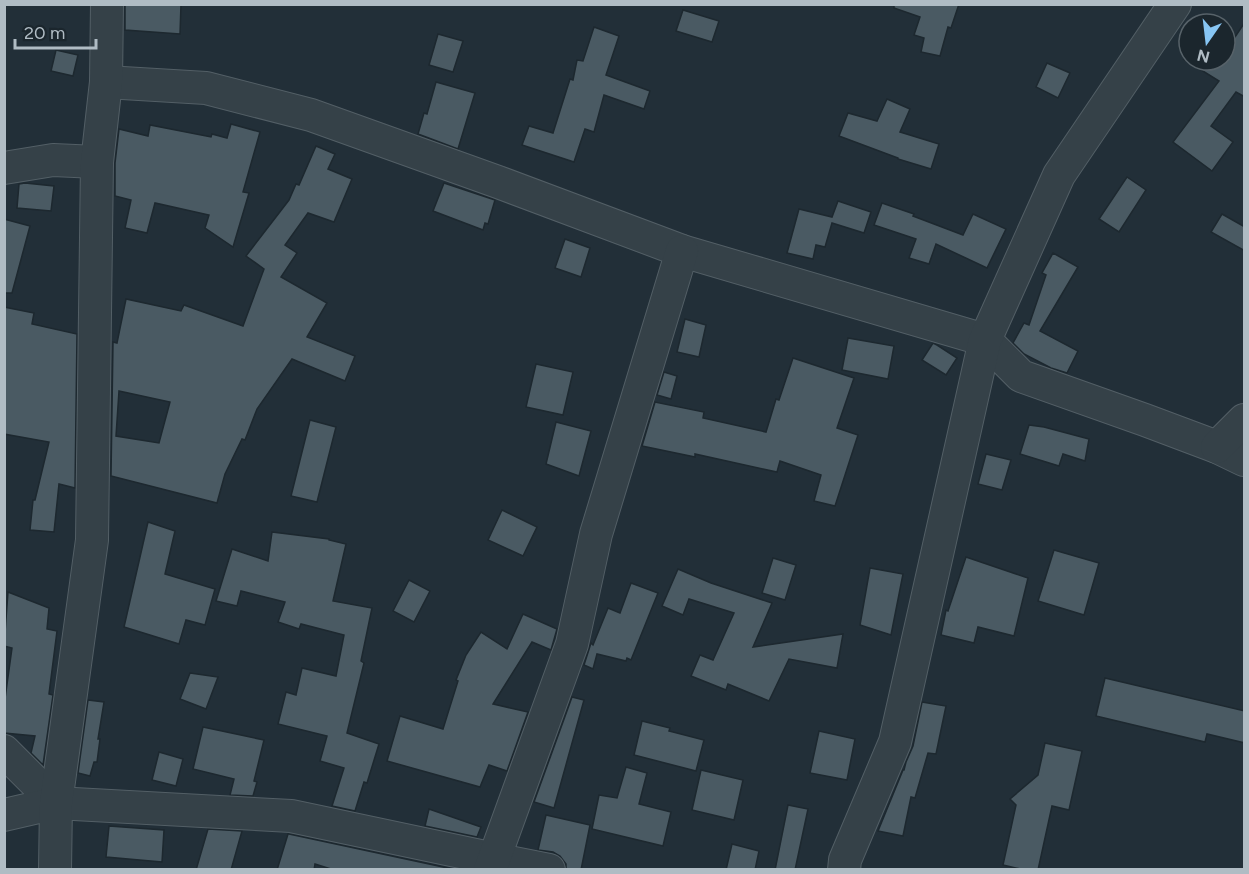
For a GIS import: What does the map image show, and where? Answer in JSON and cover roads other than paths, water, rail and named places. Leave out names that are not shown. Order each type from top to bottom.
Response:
[{"type":"street","points":[[55,870],[57,803],[92,540],[97,162],[106,82],[106,4]]},
{"type":"street","points":[[840,866],[895,742],[985,340],[1059,175],[1175,4]]},
{"type":"street","points":[[106,82],[206,88],[310,116],[498,182],[682,251],[985,340],[1021,376],[1145,420],[1245,460]]},
{"type":"street","points":[[4,168],[52,160],[97,162]]},
{"type":"street","points":[[492,864],[572,644],[596,534],[682,251]]},
{"type":"street","points":[[1217,447],[1245,420]]},
{"type":"street","points":[[4,752],[57,803]]},
{"type":"street","points":[[4,815],[57,803],[291,816],[492,864],[549,870]]}]
